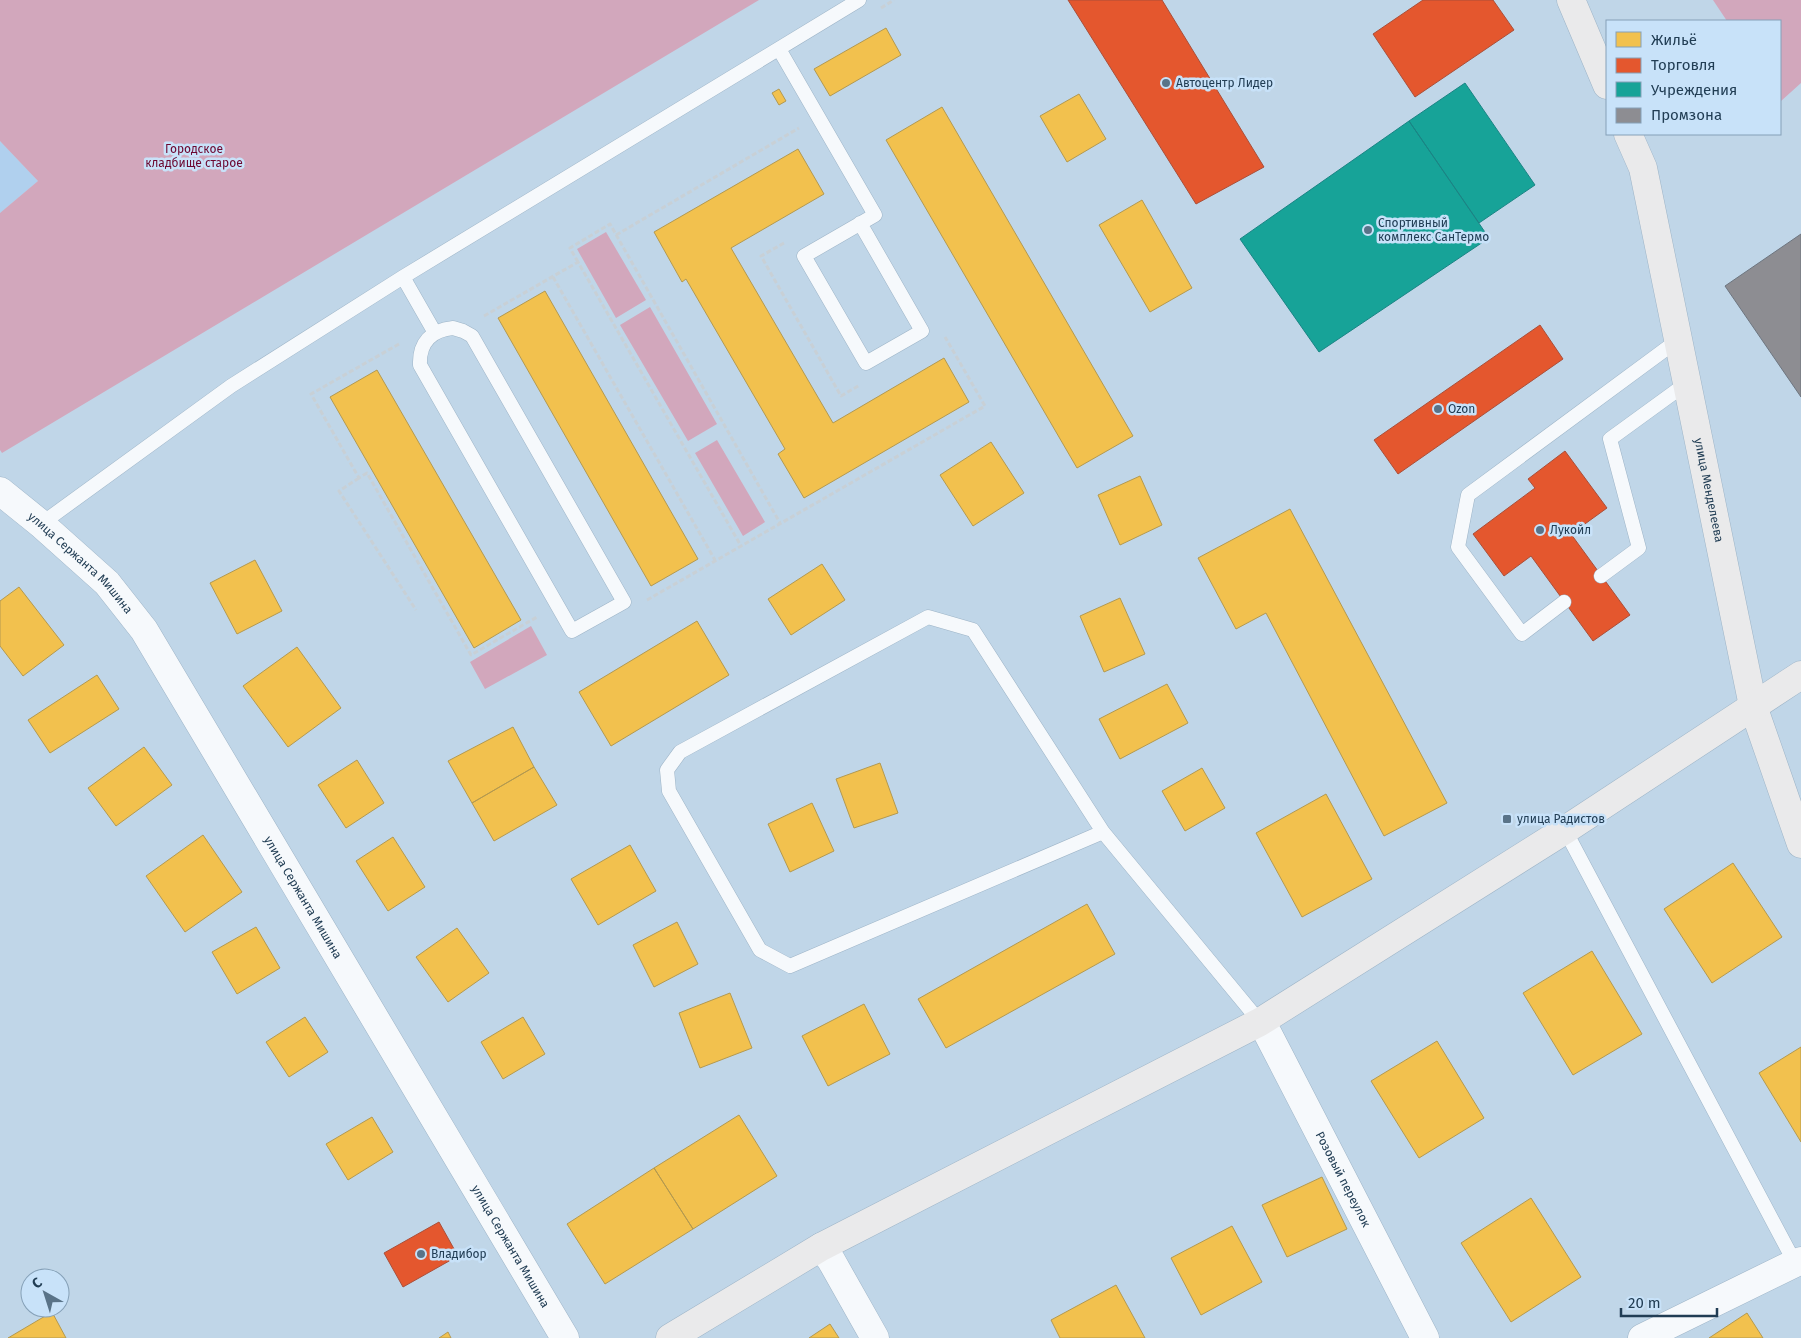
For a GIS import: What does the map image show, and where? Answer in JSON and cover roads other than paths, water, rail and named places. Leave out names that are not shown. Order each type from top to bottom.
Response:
[{"type":"main road","points":[[1571,0],[1606,83]]},
{"type":"main road","name":"улица Менделеева","points":[[1628,135],[1642,168],[1753,706],[1801,844]]},
{"type":"main road","points":[[670,1338],[822,1247],[1260,1022],[1564,830],[1801,675]]},
{"type":"street","name":"улица Сержанта Мишина","points":[[0,491],[107,583],[144,630],[565,1338]]},
{"type":"street","name":"Розовый переулок","points":[[1260,1022],[1268,1034],[1425,1338]]},
{"type":"street","points":[[822,1247],[875,1338]]},
{"type":"street","points":[[1642,1338],[1798,1262]]},
{"type":"lane","points":[[40,524],[232,386],[403,277],[859,0]]},
{"type":"lane","points":[[779,49],[875,215],[804,256],[866,363],[922,331],[860,224]]},
{"type":"lane","points":[[403,277],[435,333]]},
{"type":"lane","points":[[453,328],[472,336],[624,602],[572,631],[420,365],[422,347],[426,340],[435,333],[443,329],[453,328]]},
{"type":"lane","points":[[1564,602],[1522,634],[1458,547],[1468,496],[1678,340]]},
{"type":"lane","points":[[1601,576],[1639,548],[1610,439],[1687,383]]},
{"type":"lane","points":[[1103,832],[790,966],[760,950],[669,791],[667,770],[680,752],[928,617],[973,630],[1103,832],[1260,1022]]},
{"type":"lane","points":[[1564,830],[1798,1262]]},
{"type":"place","name":"Автоцентр Лидер","points":[[1166,83]]},
{"type":"place","name":"Спортивный комплекс СанТермо","points":[[1368,230]]},
{"type":"place","name":"Ozon","points":[[1438,409]]},
{"type":"place","name":"Лукойл","points":[[1540,530]]},
{"type":"place","name":"улица Радистов","points":[[1507,819]]},
{"type":"place","name":"Владибор","points":[[421,1254]]},
{"type":"park label","name":"Городское кладбище старое","points":[[194,156]]}]
